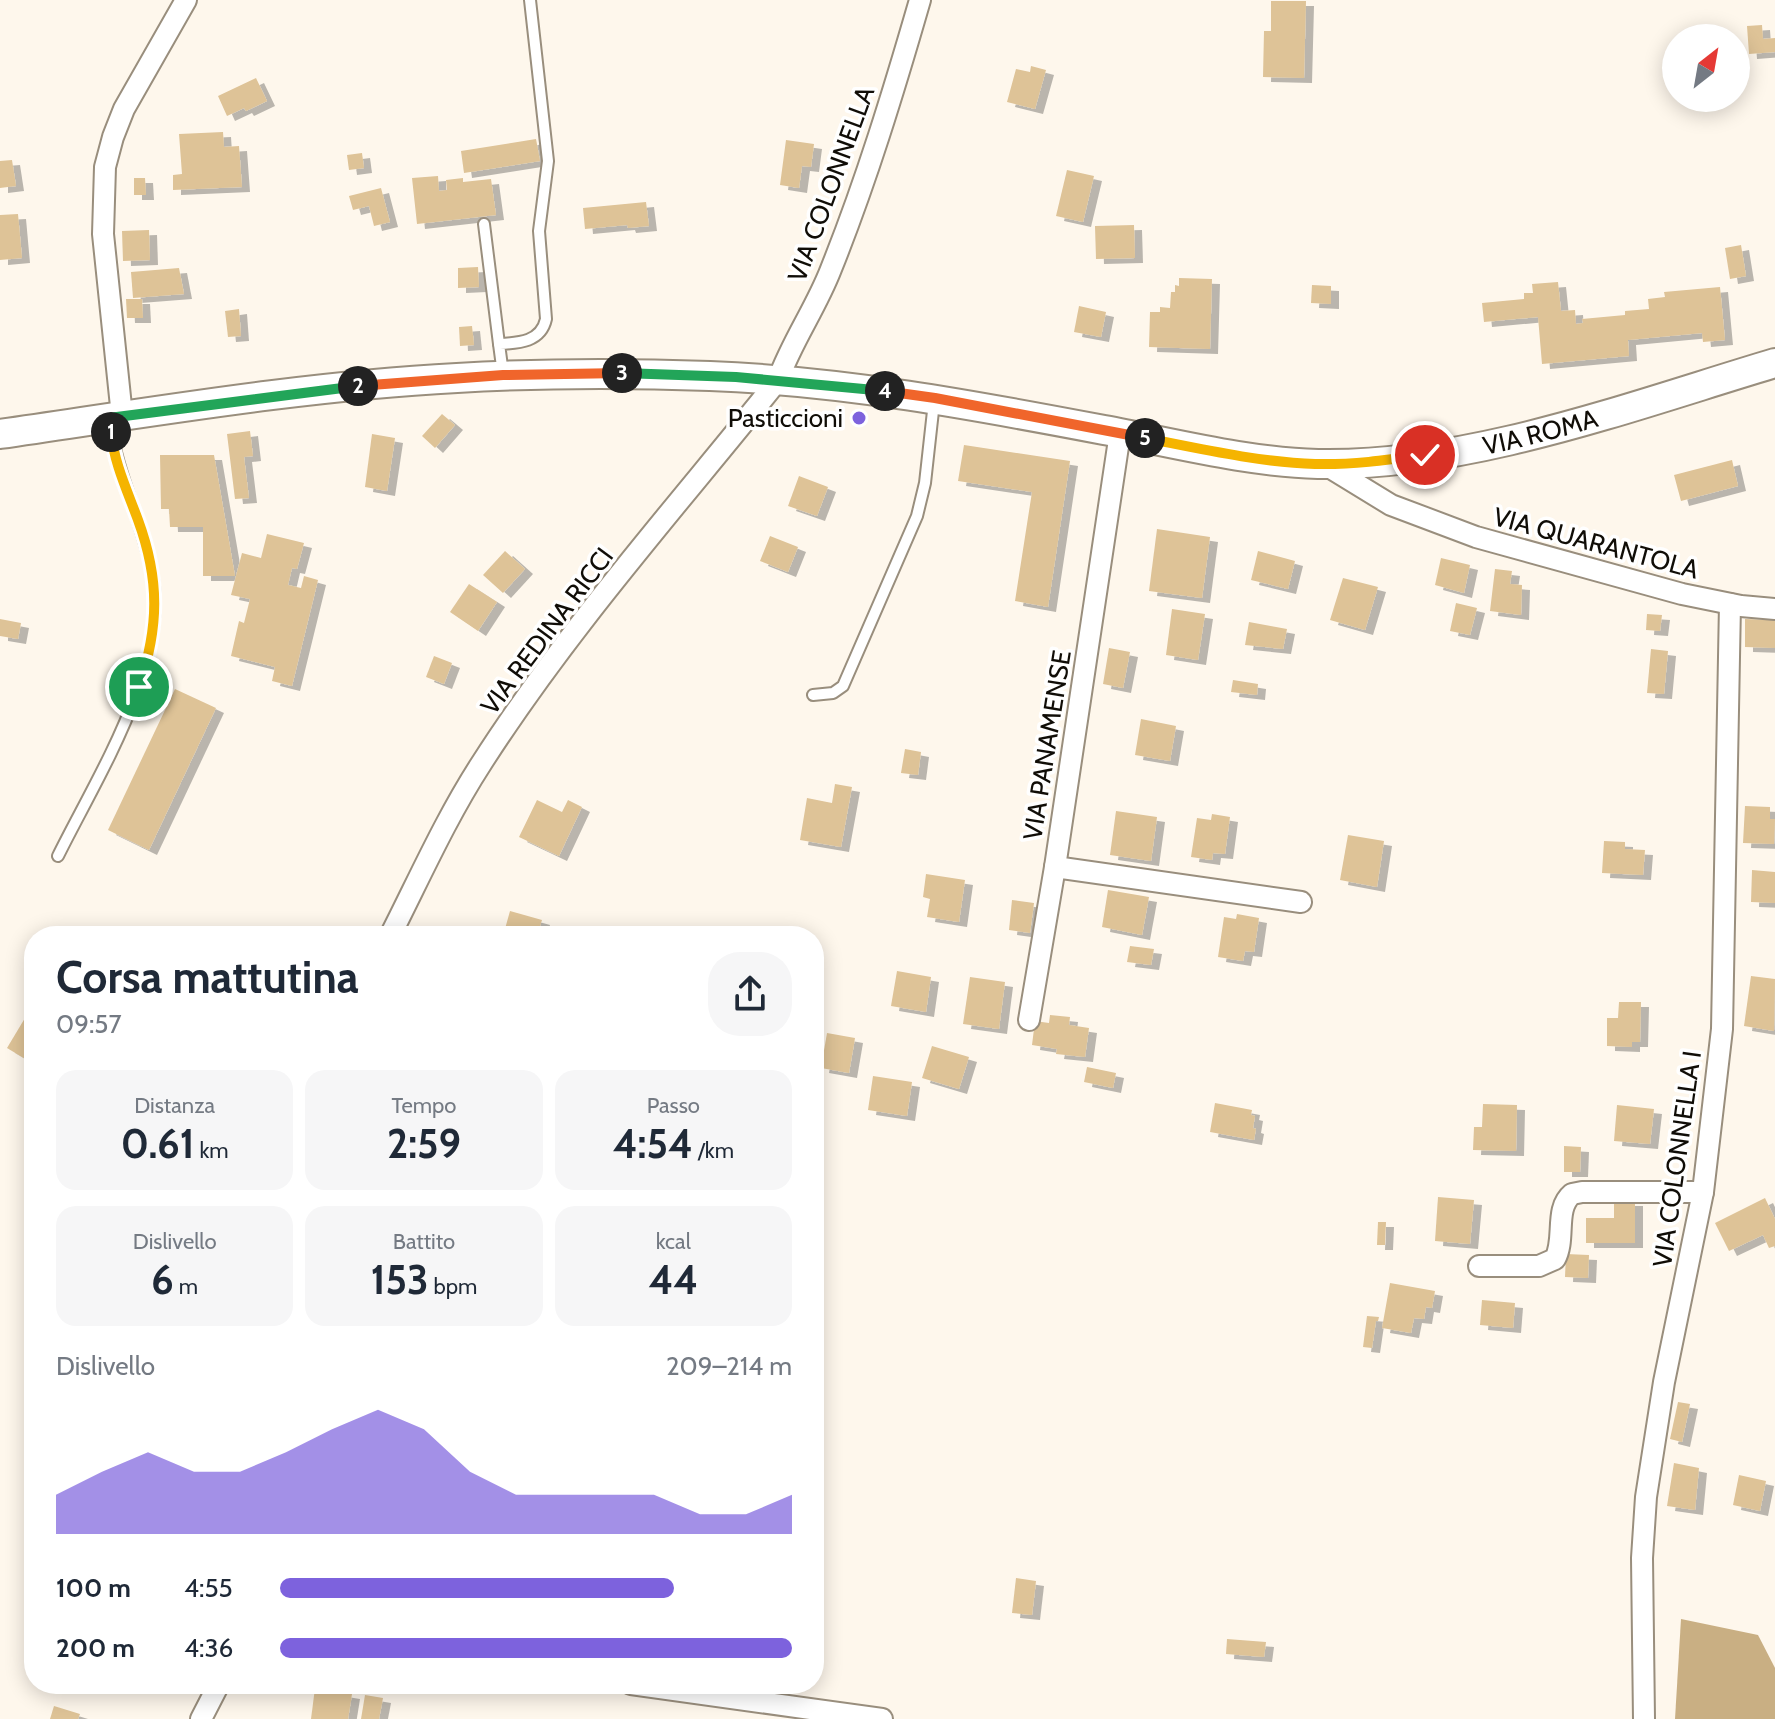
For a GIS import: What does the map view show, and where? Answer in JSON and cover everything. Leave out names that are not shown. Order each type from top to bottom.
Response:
[{"type":"main road","name":"VIA ROMA","points":[[0,434],[336,388],[503,375],[643,373],[778,380],[935,398],[1230,454],[1324,464],[1401,459],[1519,437],[1775,363]]},
{"type":"street","points":[[116,417],[103,234],[105,167],[124,109],[186,0]]},
{"type":"street","name":"VIA COLONNELLA","points":[[778,380],[792,344],[820,294],[834,261],[888,105],[920,0]]},
{"type":"street","name":"VIA REDINA RICCI","points":[[395,926],[463,794],[504,729],[589,615],[778,380]]},
{"type":"street","name":"VIA PANAMENSE","points":[[1120,433],[1055,867],[1301,902]]},
{"type":"street","name":"VIA QUARANTOLA","points":[[1324,464],[1391,505],[1460,532],[1654,587],[1730,604],[1775,609]]},
{"type":"street","name":"VIA COLONNELLA I","points":[[1644,1719],[1642,1558],[1646,1497],[1664,1382],[1703,1192],[1722,1029],[1730,604]]},
{"type":"street","points":[[1029,1020],[1055,867]]},
{"type":"street","points":[[1479,1266],[1539,1266],[1555,1259],[1561,1243],[1563,1205],[1572,1194],[1703,1192]]},
{"type":"street","points":[[201,1719],[214,1694]]},
{"type":"street","points":[[703,1694],[882,1719]]},
{"type":"lane","points":[[499,344],[532,338],[542,331],[546,319],[539,231],[548,161],[530,0]]},
{"type":"lane","points":[[484,224],[503,375]]},
{"type":"lane","points":[[813,695],[839,691],[847,680],[910,536],[923,495],[935,398]]},
{"type":"lane","points":[[58,856],[132,704],[145,669],[154,626],[154,586],[148,554],[119,470],[116,417]]},
{"type":"shaded area","points":[[1681,1619],[1758,1635],[1775,1668],[1775,1719],[1675,1719]]},
{"type":"building","points":[[1271,1],[1306,1],[1304,78],[1263,77],[1264,31],[1271,31]]},
{"type":"building","points":[[1762,25],[1763,39],[1775,38],[1775,52],[1750,54],[1750,26]]},
{"type":"building","points":[[1031,66],[1046,70],[1035,109],[1007,102],[1016,69],[1030,72]]},
{"type":"building","points":[[256,78],[267,101],[227,116],[218,96]]},
{"type":"building","points":[[223,132],[224,147],[239,146],[242,187],[173,190],[173,175],[182,174],[179,134]]},
{"type":"building","points":[[536,139],[540,161],[464,173],[461,151]]},
{"type":"building","points":[[786,140],[814,144],[811,167],[802,166],[799,188],[780,185]]},
{"type":"building","points":[[362,153],[364,168],[349,170],[347,155]]},
{"type":"building","points":[[12,160],[16,186],[0,188],[0,161]]},
{"type":"building","points":[[1067,170],[1094,176],[1083,222],[1056,216]]},
{"type":"building","points":[[438,176],[439,191],[447,190],[446,180],[491,179],[496,215],[417,224],[412,178]]},
{"type":"building","points":[[134,178],[145,178],[146,195],[134,195]]},
{"type":"building","points":[[381,188],[390,222],[374,226],[369,206],[353,210],[349,196]]},
{"type":"building","points":[[646,202],[649,226],[585,229],[583,208]]},
{"type":"building","points":[[18,214],[22,258],[0,260],[0,215]]},
{"type":"building","points":[[1134,225],[1135,258],[1096,259],[1095,226]]},
{"type":"building","points":[[149,230],[150,260],[123,261],[122,231]]},
{"type":"building","points":[[1741,245],[1746,276],[1730,279],[1725,248]]},
{"type":"building","points":[[478,267],[479,287],[458,288],[458,268]]},
{"type":"building","points":[[179,268],[184,294],[133,298],[131,272]]},
{"type":"building","points":[[1179,278],[1212,279],[1210,349],[1149,347],[1150,312],[1160,312],[1160,307],[1170,308],[1171,292],[1175,292],[1175,285],[1179,286]]},
{"type":"building","points":[[1558,282],[1561,311],[1575,310],[1576,324],[1583,323],[1582,319],[1649,309],[1648,299],[1665,297],[1664,292],[1720,287],[1725,340],[1703,342],[1702,333],[1628,340],[1629,356],[1542,364],[1538,317],[1484,322],[1482,303],[1524,299],[1524,293],[1533,293],[1532,284]]},
{"type":"building","points":[[1312,285],[1331,286],[1331,304],[1311,303]]},
{"type":"building","points":[[126,299],[142,299],[143,318],[127,318]]},
{"type":"building","points":[[1079,306],[1106,312],[1101,337],[1074,332]]},
{"type":"building","points":[[239,309],[241,336],[228,337],[225,311]]},
{"type":"building","points":[[472,326],[474,345],[460,346],[459,327]]},
{"type":"building","points":[[442,414],[455,425],[435,448],[422,436]]},
{"type":"building","points":[[250,431],[253,456],[244,457],[249,498],[235,499],[227,434]]},
{"type":"building","points":[[372,434],[395,438],[387,491],[365,487]]},
{"type":"building","points":[[964,445],[1070,461],[1048,607],[1015,601],[1032,492],[958,481]]},
{"type":"building","points":[[160,455],[214,455],[235,576],[203,576],[203,527],[170,527],[169,509],[161,509]]},
{"type":"building","points":[[1732,460],[1738,486],[1681,501],[1674,475]]},
{"type":"building","points":[[799,476],[828,487],[817,516],[788,506]]},
{"type":"building","points":[[1157,529],[1210,537],[1202,598],[1149,591]]},
{"type":"building","points":[[267,534],[304,543],[297,569],[292,568],[288,585],[301,588],[304,576],[318,580],[292,686],[272,681],[275,667],[231,656],[239,621],[244,623],[250,599],[231,595],[242,553],[261,558]]},
{"type":"building","points":[[770,536],[798,547],[788,572],[760,561]]},
{"type":"building","points":[[505,551],[525,569],[503,593],[483,575]]},
{"type":"building","points":[[1258,551],[1295,561],[1288,589],[1251,580]]},
{"type":"building","points":[[1441,558],[1470,565],[1464,593],[1435,585]]},
{"type":"building","points":[[1495,569],[1512,571],[1510,584],[1522,585],[1521,615],[1490,611]]},
{"type":"building","points":[[1343,578],[1378,587],[1365,630],[1330,620]]},
{"type":"building","points":[[469,584],[497,602],[478,631],[450,612]]},
{"type":"building","points":[[1456,603],[1477,608],[1470,635],[1450,631]]},
{"type":"building","points":[[1172,609],[1205,614],[1198,660],[1166,655]]},
{"type":"building","points":[[1647,614],[1662,615],[1660,631],[1646,630]]},
{"type":"building","points":[[0,619],[21,623],[18,639],[0,636]]},
{"type":"building","points":[[1745,619],[1775,620],[1775,648],[1745,647]]},
{"type":"building","points":[[1249,622],[1287,629],[1283,649],[1245,645]]},
{"type":"building","points":[[1109,648],[1130,652],[1123,688],[1103,684]]},
{"type":"building","points":[[1651,649],[1668,651],[1664,694],[1647,693]]},
{"type":"building","points":[[434,656],[452,663],[444,684],[426,677]]},
{"type":"building","points":[[1233,680],[1258,684],[1257,695],[1231,692]]},
{"type":"building","points":[[175,689],[216,708],[149,850],[108,830]]},
{"type":"building","points":[[1141,719],[1176,726],[1170,761],[1135,755]]},
{"type":"building","points":[[905,749],[921,752],[918,775],[901,773]]},
{"type":"building","points":[[835,784],[852,787],[841,847],[800,840],[807,798],[832,803]]},
{"type":"building","points":[[537,800],[562,812],[568,800],[582,807],[559,856],[519,837]]},
{"type":"building","points":[[1745,806],[1770,807],[1770,819],[1775,819],[1774,844],[1743,843]]},
{"type":"building","points":[[1116,811],[1157,817],[1151,861],[1110,855]]},
{"type":"building","points":[[1212,814],[1230,817],[1225,854],[1213,853],[1212,860],[1191,857],[1197,818],[1211,820]]},
{"type":"building","points":[[1348,835],[1384,841],[1377,887],[1340,880]]},
{"type":"building","points":[[1604,841],[1625,842],[1625,849],[1645,850],[1643,875],[1602,873]]},
{"type":"building","points":[[1752,870],[1775,872],[1775,903],[1751,902]]},
{"type":"building","points":[[926,874],[965,880],[959,922],[927,917],[930,899],[923,897]]},
{"type":"building","points":[[1108,890],[1149,897],[1142,935],[1102,927]]},
{"type":"building","points":[[1012,900],[1034,903],[1030,933],[1009,930]]},
{"type":"building","points":[[510,911],[542,920],[540,926],[506,926]]},
{"type":"building","points":[[1237,914],[1259,918],[1254,952],[1245,951],[1243,961],[1218,957],[1224,917],[1236,919]]},
{"type":"building","points":[[1130,946],[1154,949],[1151,965],[1127,962]]},
{"type":"building","points":[[897,971],[931,977],[926,1012],[891,1006]]},
{"type":"building","points":[[1751,976],[1775,979],[1774,1031],[1744,1026]]},
{"type":"building","points":[[970,977],[1005,982],[999,1029],[963,1024]]},
{"type":"building","points":[[1619,1002],[1641,1002],[1640,1042],[1632,1042],[1632,1047],[1607,1046],[1607,1018],[1618,1018]]},
{"type":"building","points":[[1050,1015],[1070,1017],[1069,1025],[1089,1028],[1085,1057],[1056,1054],[1057,1049],[1032,1045],[1035,1021],[1049,1023]]},
{"type":"building","points":[[24,1020],[24,1058],[7,1048]]},
{"type":"building","points":[[827,1033],[855,1038],[849,1073],[824,1069]]},
{"type":"building","points":[[932,1046],[969,1057],[959,1089],[922,1078]]},
{"type":"building","points":[[1087,1067],[1116,1073],[1113,1088],[1084,1082]]},
{"type":"building","points":[[873,1076],[912,1082],[907,1116],[868,1110]]},
{"type":"building","points":[[1215,1103],[1252,1110],[1251,1115],[1255,1116],[1253,1128],[1256,1129],[1254,1140],[1210,1132]]},
{"type":"building","points":[[1483,1104],[1517,1105],[1516,1151],[1473,1150],[1474,1127],[1482,1127]]},
{"type":"building","points":[[1617,1105],[1654,1109],[1650,1144],[1614,1141]]},
{"type":"building","points":[[1564,1146],[1581,1147],[1580,1172],[1564,1172]]},
{"type":"building","points":[[1438,1197],[1474,1200],[1470,1244],[1435,1241]]},
{"type":"building","points":[[1765,1198],[1775,1219],[1775,1246],[1769,1248],[1763,1235],[1729,1251],[1715,1223]]},
{"type":"building","points":[[1614,1201],[1635,1201],[1635,1243],[1586,1243],[1586,1218],[1614,1218]]},
{"type":"building","points":[[1378,1222],[1386,1222],[1385,1245],[1377,1245]]},
{"type":"building","points":[[1566,1254],[1589,1255],[1588,1278],[1565,1277]]},
{"type":"building","points":[[1390,1283],[1435,1291],[1432,1308],[1426,1307],[1424,1319],[1414,1318],[1411,1333],[1382,1328]]},
{"type":"building","points":[[1482,1300],[1515,1303],[1513,1328],[1480,1325]]},
{"type":"building","points":[[1367,1316],[1379,1317],[1372,1348],[1363,1347]]},
{"type":"building","points":[[1678,1402],[1690,1404],[1682,1442],[1670,1439]]},
{"type":"building","points":[[1674,1463],[1699,1468],[1695,1510],[1667,1506]]},
{"type":"building","points":[[1739,1475],[1766,1481],[1760,1511],[1733,1505]]},
{"type":"building","points":[[1016,1578],[1036,1581],[1032,1615],[1012,1613]]},
{"type":"building","points":[[1227,1639],[1266,1642],[1264,1657],[1226,1654]]},
{"type":"building","points":[[314,1694],[352,1694],[348,1719],[311,1719]]},
{"type":"building","points":[[365,1695],[383,1698],[379,1719],[361,1719]]},
{"type":"building","points":[[54,1706],[80,1714],[78,1719],[50,1719]]},
{"type":"place","name":"Pasticcioni","points":[[859,418]]},
{"type":"route","points":[[139,687],[153,638],[156,612],[154,586],[144,538],[116,461],[109,418],[398,382],[549,374],[658,374],[778,380],[917,395],[1218,452],[1289,462],[1363,463],[1425,455]]}]
